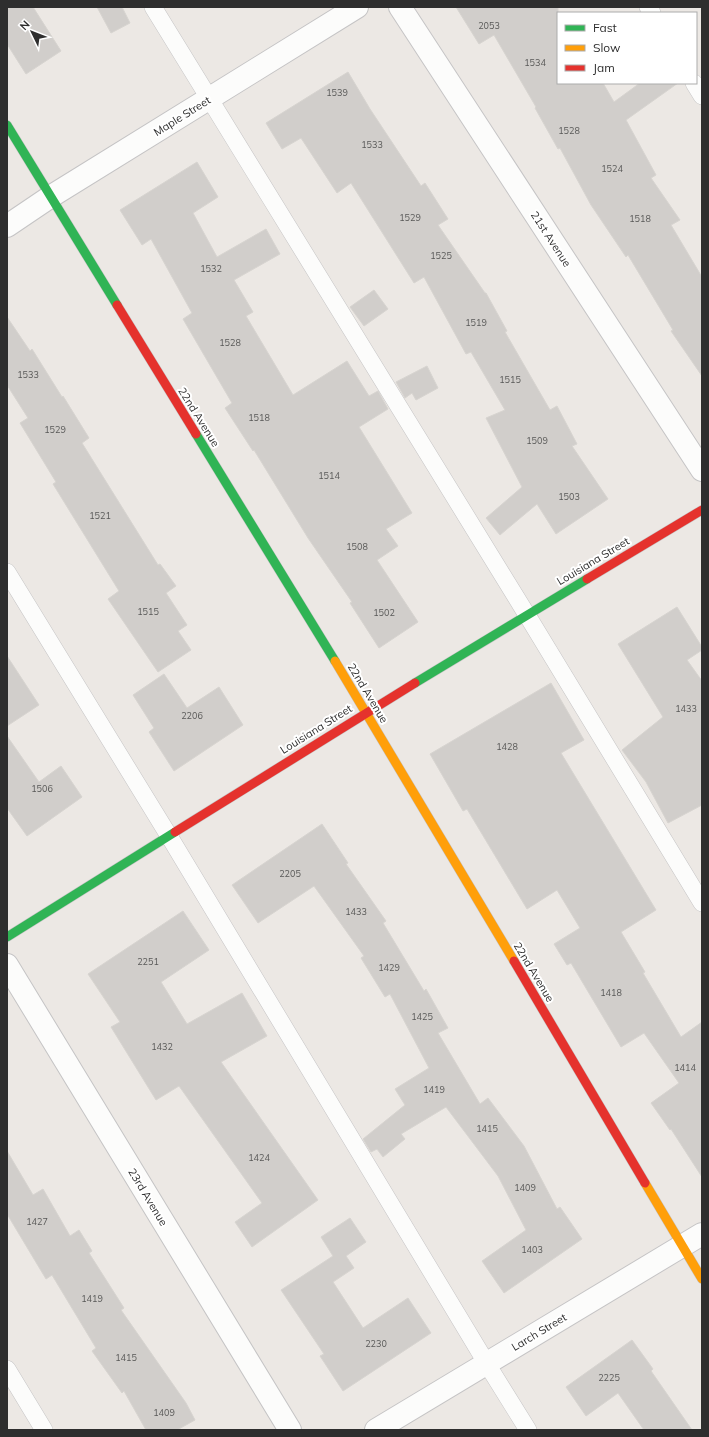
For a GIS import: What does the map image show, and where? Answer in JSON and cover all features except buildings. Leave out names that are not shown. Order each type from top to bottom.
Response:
[{"type":"street","name":"Maple Street","points":[[7,226],[50,197],[357,7]]},
{"type":"street","name":"21st Avenue","points":[[400,7],[702,470]]},
{"type":"street","name":"22nd Avenue","points":[[7,125],[366,712],[702,1279]]},
{"type":"street","name":"Louisiana Street","points":[[7,937],[366,712],[702,510]]},
{"type":"street","name":"23rd Avenue","points":[[7,965],[290,1430]]},
{"type":"street","name":"Larch Street","points":[[376,1430],[702,1234]]},
{"type":"lane","points":[[153,7],[527,615],[702,903]]},
{"type":"lane","points":[[695,84],[702,96]]},
{"type":"lane","points":[[7,572],[169,836],[486,1364],[528,1430]]},
{"type":"lane","points":[[7,1369],[44,1430]]},
{"type":"traffic: fast","points":[[7,125],[117,305]]},
{"type":"traffic: fast","points":[[196,434],[335,661]]},
{"type":"traffic: fast","points":[[415,683],[587,579]]},
{"type":"traffic: fast","points":[[7,937],[175,832]]},
{"type":"traffic: slow","points":[[335,661],[514,961]]},
{"type":"traffic: slow","points":[[645,1183],[702,1279]]},
{"type":"traffic: jam","points":[[117,305],[196,434]]},
{"type":"traffic: jam","points":[[587,579],[702,510]]},
{"type":"traffic: jam","points":[[175,832],[415,683]]},
{"type":"traffic: jam","points":[[514,961],[645,1183]]}]
